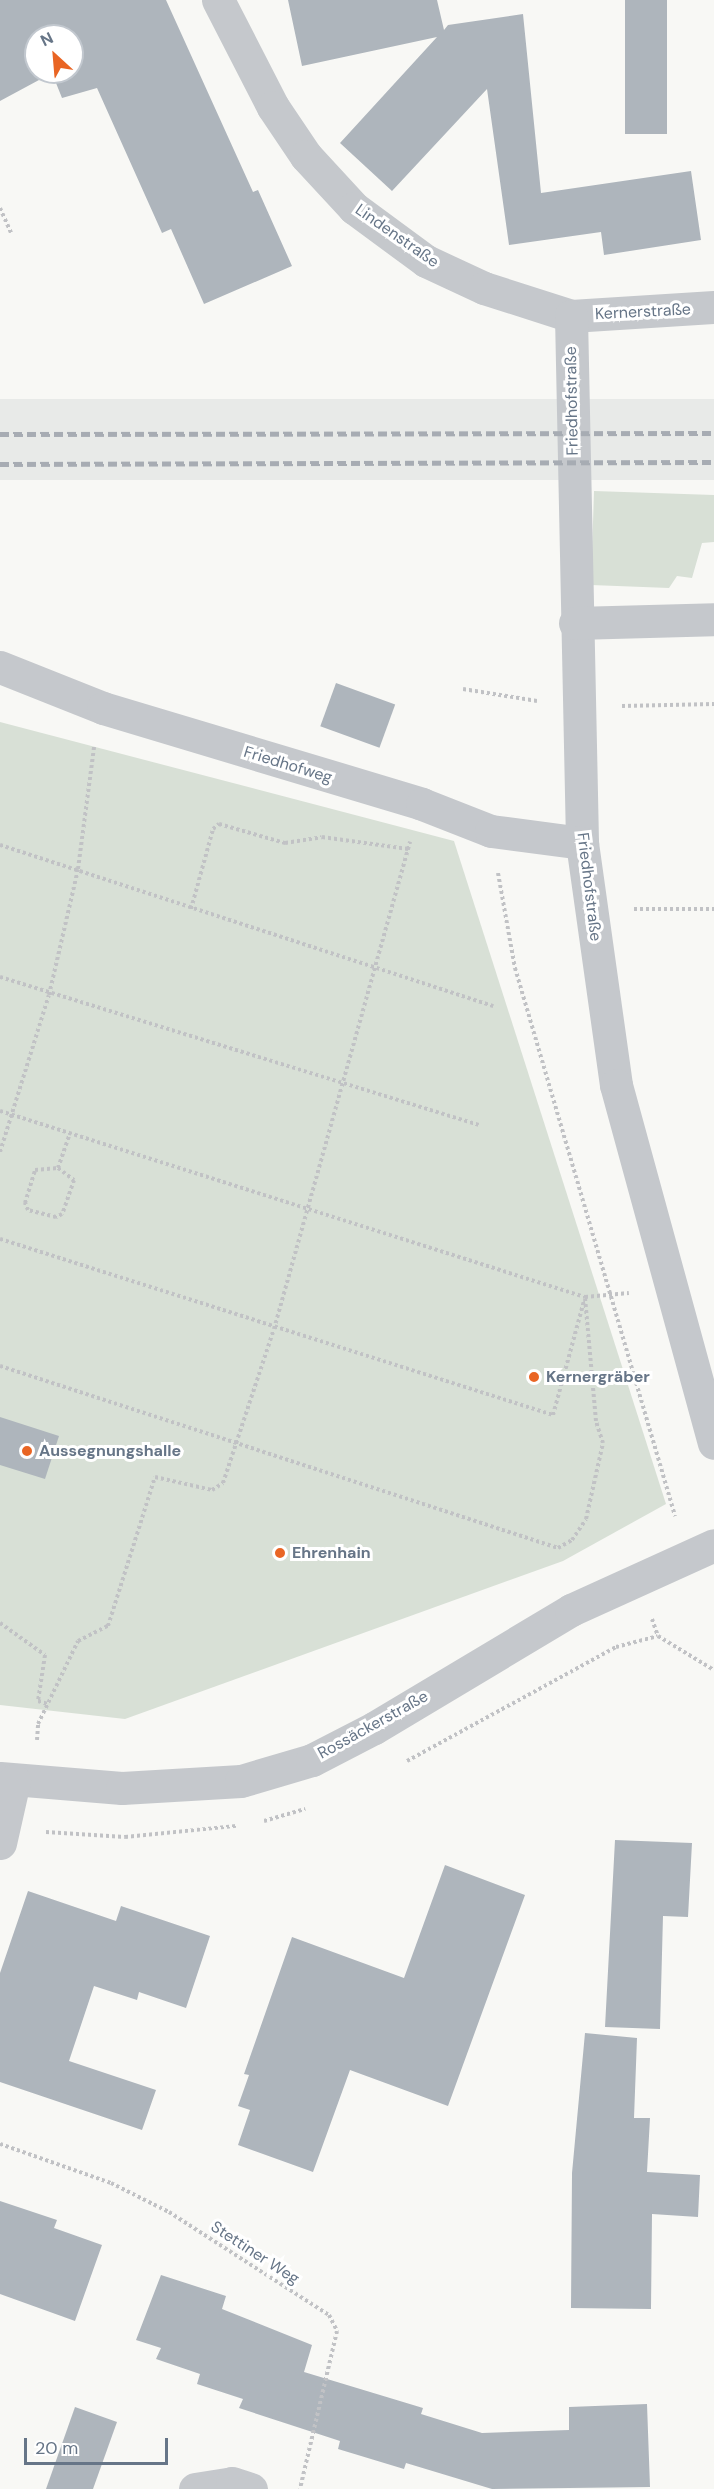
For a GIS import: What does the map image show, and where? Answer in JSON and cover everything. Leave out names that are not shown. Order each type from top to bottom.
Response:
[{"type":"street","name":"Lindenstraße","points":[[218,0],[273,107],[306,156],[354,208],[426,261],[484,288],[571,316]]},
{"type":"street","name":"Kernerstraße","points":[[571,316],[714,307]]},
{"type":"street","name":"Friedhofstraße","points":[[571,316],[575,623],[582,843],[616,1085],[714,1443]]},
{"type":"street","points":[[575,623],[714,619]]},
{"type":"street","name":"Friedhofweg","points":[[0,666],[103,708],[422,804],[491,831],[582,843]]},
{"type":"street","name":"Rossäckerstraße","points":[[16,1781],[122,1788],[241,1781],[312,1760],[636,1577],[700,1550]]},
{"type":"street","points":[[0,1843],[16,1781]]},
{"type":"street","points":[[195,2489],[232,2483],[251,2489]]},
{"type":"path","points":[[0,208],[11,233]]},
{"type":"path","points":[[463,690],[579,707],[714,704]]},
{"type":"path","points":[[0,1152],[49,995],[78,869],[103,708]]},
{"type":"path","points":[[16,1781],[38,1724],[78,1641],[108,1626],[155,1477],[212,1490],[223,1483],[233,1443],[274,1329],[371,969],[422,804]]},
{"type":"path","points":[[190,909],[213,830],[219,824],[285,843],[322,837],[408,849]]},
{"type":"path","points":[[491,831],[515,968],[700,1550]]},
{"type":"path","points":[[0,844],[371,969],[493,1006]]},
{"type":"path","points":[[591,909],[714,909]]},
{"type":"path","points":[[0,977],[49,995],[340,1080],[479,1125]]},
{"type":"path","points":[[0,1111],[585,1297]]},
{"type":"path","points":[[58,1168],[70,1134]]},
{"type":"path","points":[[58,1168],[74,1180],[62,1215],[56,1218],[28,1210],[25,1203],[35,1170],[58,1168]]},
{"type":"path","points":[[0,1239],[274,1329],[553,1415],[585,1297]]},
{"type":"path","points":[[0,1366],[558,1548],[572,1540],[586,1519],[603,1443],[596,1421],[585,1297]]},
{"type":"path","points":[[636,1577],[658,1636],[714,1670]]},
{"type":"path","points":[[0,1623],[45,1655],[38,1701],[48,1704]]},
{"type":"path","name":"Stettiner Weg","points":[[0,2144],[111,2183],[169,2212],[335,2322],[337,2331],[300,2489]]},
{"type":"shaded area","points":[[0,399],[714,399],[714,480],[0,480]]},
{"type":"shaded area","points":[[594,491],[714,495],[714,542],[702,543],[692,578],[677,576],[669,588],[591,585]]},
{"type":"shaded area","points":[[0,722],[454,841],[666,1504],[563,1561],[125,1719],[0,1705]]},
{"type":"building","points":[[0,0],[166,0],[253,192],[258,190],[292,266],[204,304],[171,229],[162,233],[97,88],[62,98],[56,84],[84,84],[84,24],[24,24],[24,84],[32,84],[0,101]]},
{"type":"building","points":[[288,0],[437,0],[444,30],[448,25],[523,14],[541,193],[691,171],[701,240],[604,255],[601,232],[509,245],[487,89],[392,191],[340,143],[437,37],[302,66]]},
{"type":"building","points":[[625,0],[667,0],[667,134],[625,134]]},
{"type":"building","points":[[336,683],[395,705],[379,748],[320,726]]},
{"type":"building","name":"Aussegnungshalle","points":[[0,1417],[59,1436],[45,1479],[0,1465]]},
{"type":"building","points":[[615,1840],[692,1843],[688,1917],[663,1916],[660,2029],[605,2027]]},
{"type":"building","points":[[445,1865],[525,1895],[448,2106],[350,2070],[313,2172],[238,2145],[250,2110],[238,2106],[249,2075],[244,2074],[292,1937],[404,1978]]},
{"type":"building","points":[[28,1891],[116,1921],[121,1906],[210,1936],[186,2008],[139,1992],[137,2000],[94,1986],[69,2061],[156,2090],[142,2130],[0,2082],[0,1973]]},
{"type":"building","points":[[585,2033],[637,2038],[634,2118],[650,2118],[647,2172],[700,2175],[698,2217],[652,2214],[651,2309],[571,2308],[572,2173]]},
{"type":"building","points":[[0,2201],[57,2220],[54,2228],[102,2245],[75,2321],[0,2294]]},
{"type":"building","points":[[161,2275],[226,2296],[222,2309],[312,2345],[304,2372],[423,2408],[421,2414],[482,2433],[569,2430],[569,2407],[647,2404],[650,2487],[492,2489],[406,2463],[404,2469],[338,2449],[340,2441],[239,2408],[243,2399],[197,2384],[200,2374],[156,2359],[161,2348],[136,2340]]},
{"type":"building","points":[[75,2407],[117,2422],[93,2489],[46,2489]]},
{"type":"railway","points":[[0,434],[714,433]]},
{"type":"railway","points":[[0,464],[714,462]]},
{"type":"place","name":"Kernergräber","points":[[534,1377]]},
{"type":"place","name":"Aussegnungshalle","points":[[27,1451]]},
{"type":"place","name":"Ehrenhain","points":[[280,1553]]}]
